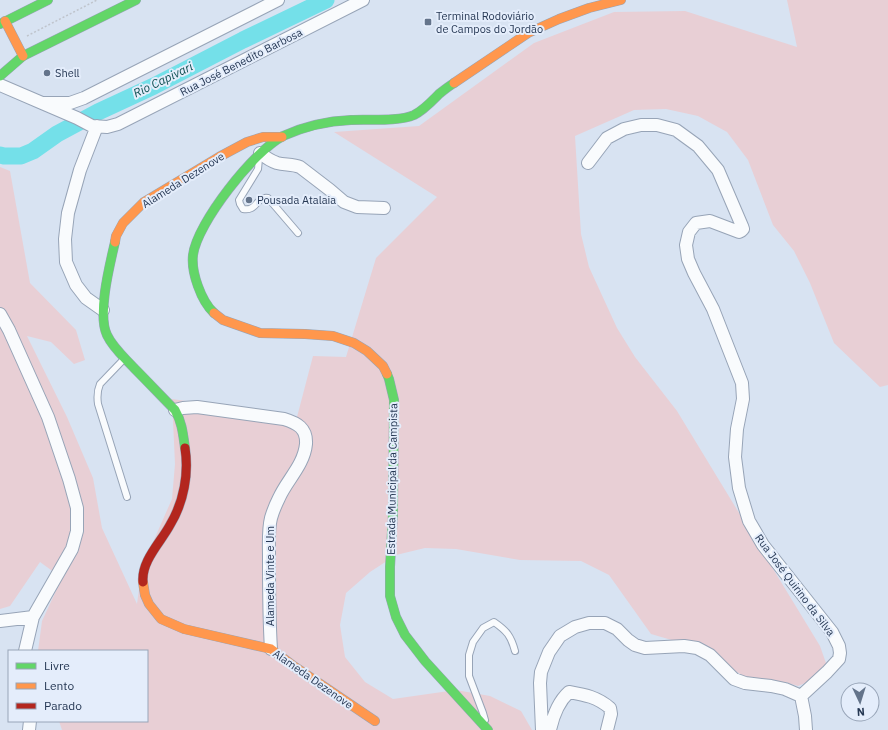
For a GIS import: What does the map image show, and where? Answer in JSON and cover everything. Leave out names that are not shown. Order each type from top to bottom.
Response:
[{"type":"main road","points":[[23,56],[2,22],[48,0]]},
{"type":"main road","points":[[0,76],[23,56],[136,0]]},
{"type":"main road","points":[[282,136],[302,128],[325,122],[398,119],[412,116],[422,111],[453,83],[528,33],[558,19],[583,10],[621,0]]},
{"type":"main road","name":"Estrada Municipal da Campista","points":[[282,136],[260,153],[234,182],[211,214],[199,235],[193,254],[193,267],[201,295],[209,308],[223,320],[238,326],[260,333],[333,336],[354,343],[367,351],[383,366],[389,379],[394,400],[393,513],[390,596],[396,617],[405,635],[425,661],[488,729]]},
{"type":"main road","name":"Alameda Dezenove","points":[[282,136],[263,137],[247,142],[144,202],[123,222],[116,236],[109,267],[103,310],[104,324],[107,335],[118,351],[175,410],[179,417],[183,431],[187,461],[186,475],[180,504],[171,524],[144,568],[143,579],[145,595],[149,604],[161,618],[184,629],[271,649],[375,721]]},
{"type":"street","points":[[42,103],[70,103],[84,98],[278,0]]},
{"type":"street","name":"Rua José Benedito Barbosa","points":[[94,126],[107,127],[118,124],[363,0]]},
{"type":"street","points":[[0,85],[94,126],[68,213],[65,239],[66,262],[76,285],[86,298],[103,310]]},
{"type":"street","name":"Rua José Quirino da Silva","points":[[588,163],[606,138],[624,129],[641,125],[657,125],[676,130],[698,146],[718,170],[739,217],[742,229],[739,232],[710,221],[696,223],[689,232],[686,245],[688,259],[713,309],[742,383],[743,399],[737,430],[735,457],[739,488],[749,521],[763,545],[832,632],[839,646],[839,658],[827,672],[800,696]]},
{"type":"street","points":[[260,153],[271,161],[300,167],[344,202],[357,207],[384,208]]},
{"type":"street","points":[[0,314],[48,417],[77,508],[77,531],[72,549],[33,617],[25,650]]},
{"type":"street","name":"Alameda Vinte e Um","points":[[175,410],[196,407],[284,419],[296,423],[306,434],[303,458],[279,497],[271,518],[269,529],[271,649]]},
{"type":"street","points":[[0,621],[33,617]]},
{"type":"street","points":[[542,730],[540,683],[541,672],[548,652],[560,636],[575,627],[589,623],[605,623],[617,629],[635,645],[645,648],[684,646],[697,648],[710,655],[734,679],[785,689],[800,696],[805,716],[806,730]]},
{"type":"street","points":[[550,730],[553,717],[563,698],[569,692],[587,695],[603,702],[610,708],[611,714],[607,730]]},
{"type":"lane","points":[[260,153],[258,169],[239,200],[240,204],[243,209],[248,210],[261,199],[268,198],[298,233]]},
{"type":"lane","points":[[125,358],[100,384],[97,394],[98,404],[127,497]]},
{"type":"lane","points":[[488,729],[469,676],[469,655],[473,642],[483,628],[494,622],[503,628],[512,639],[515,651]]},
{"type":"path","points":[[15,41],[97,0]]},
{"type":"shaded area","points":[[787,0],[888,0],[888,385],[880,387],[834,343],[810,283],[794,251],[773,225],[748,160],[727,132],[698,116],[666,109],[634,110],[575,136],[581,234],[589,267],[617,328],[635,357],[677,411],[820,646],[827,666],[810,681],[798,686],[785,682],[752,681],[725,665],[675,641],[651,634],[609,575],[581,561],[520,560],[456,549],[425,548],[396,555],[370,572],[346,593],[340,625],[345,657],[365,682],[393,699],[456,690],[490,696],[521,711],[532,730],[62,730],[59,722],[148,722],[148,650],[38,650],[42,621],[62,578],[40,562],[10,606],[0,609],[0,167],[10,171],[30,283],[76,330],[85,360],[74,364],[51,342],[27,336],[67,417],[93,478],[102,528],[137,604],[142,567],[172,499],[175,464],[172,399],[297,417],[313,356],[346,357],[376,258],[437,197],[334,132],[419,126],[534,43],[614,12],[685,11],[797,47]]},
{"type":"waterway","name":"Rio Capivari","points":[[0,155],[21,156],[33,151],[57,134],[98,112],[154,86],[243,40],[326,0]]},
{"type":"traffic: fast","points":[[0,24],[48,0]]},
{"type":"traffic: fast","points":[[0,76],[23,56],[136,0]]},
{"type":"traffic: fast","points":[[214,313],[209,308],[201,294],[195,278],[193,255],[197,241],[216,207],[257,156],[283,136],[308,127],[351,120],[400,119],[414,115],[454,83]]},
{"type":"traffic: fast","points":[[115,242],[105,289],[103,315],[107,335],[119,353],[175,410],[181,424],[185,448]]},
{"type":"traffic: fast","points":[[387,374],[394,400],[393,513],[390,596],[396,617],[405,635],[425,661],[488,730]]},
{"type":"traffic: slow","points":[[454,83],[528,33],[589,8],[621,0]]},
{"type":"traffic: slow","points":[[5,21],[23,56]]},
{"type":"traffic: slow","points":[[115,242],[116,236],[123,223],[144,202],[247,142],[263,137],[282,137]]},
{"type":"traffic: slow","points":[[214,313],[223,320],[260,333],[333,336],[354,343],[367,351],[383,366],[387,374]]},
{"type":"traffic: slow","points":[[143,582],[145,595],[149,604],[161,619],[184,629],[271,649],[375,721]]},
{"type":"traffic: jam","points":[[143,582],[143,574],[148,559],[179,507],[186,477],[185,448]]},
{"type":"place","name":"Terminal Rodoviário de Campos do Jordão","points":[[428,22]]},
{"type":"place","name":"Shell","points":[[47,73]]},
{"type":"place","name":"Pousada Atalaia","points":[[249,200]]}]
